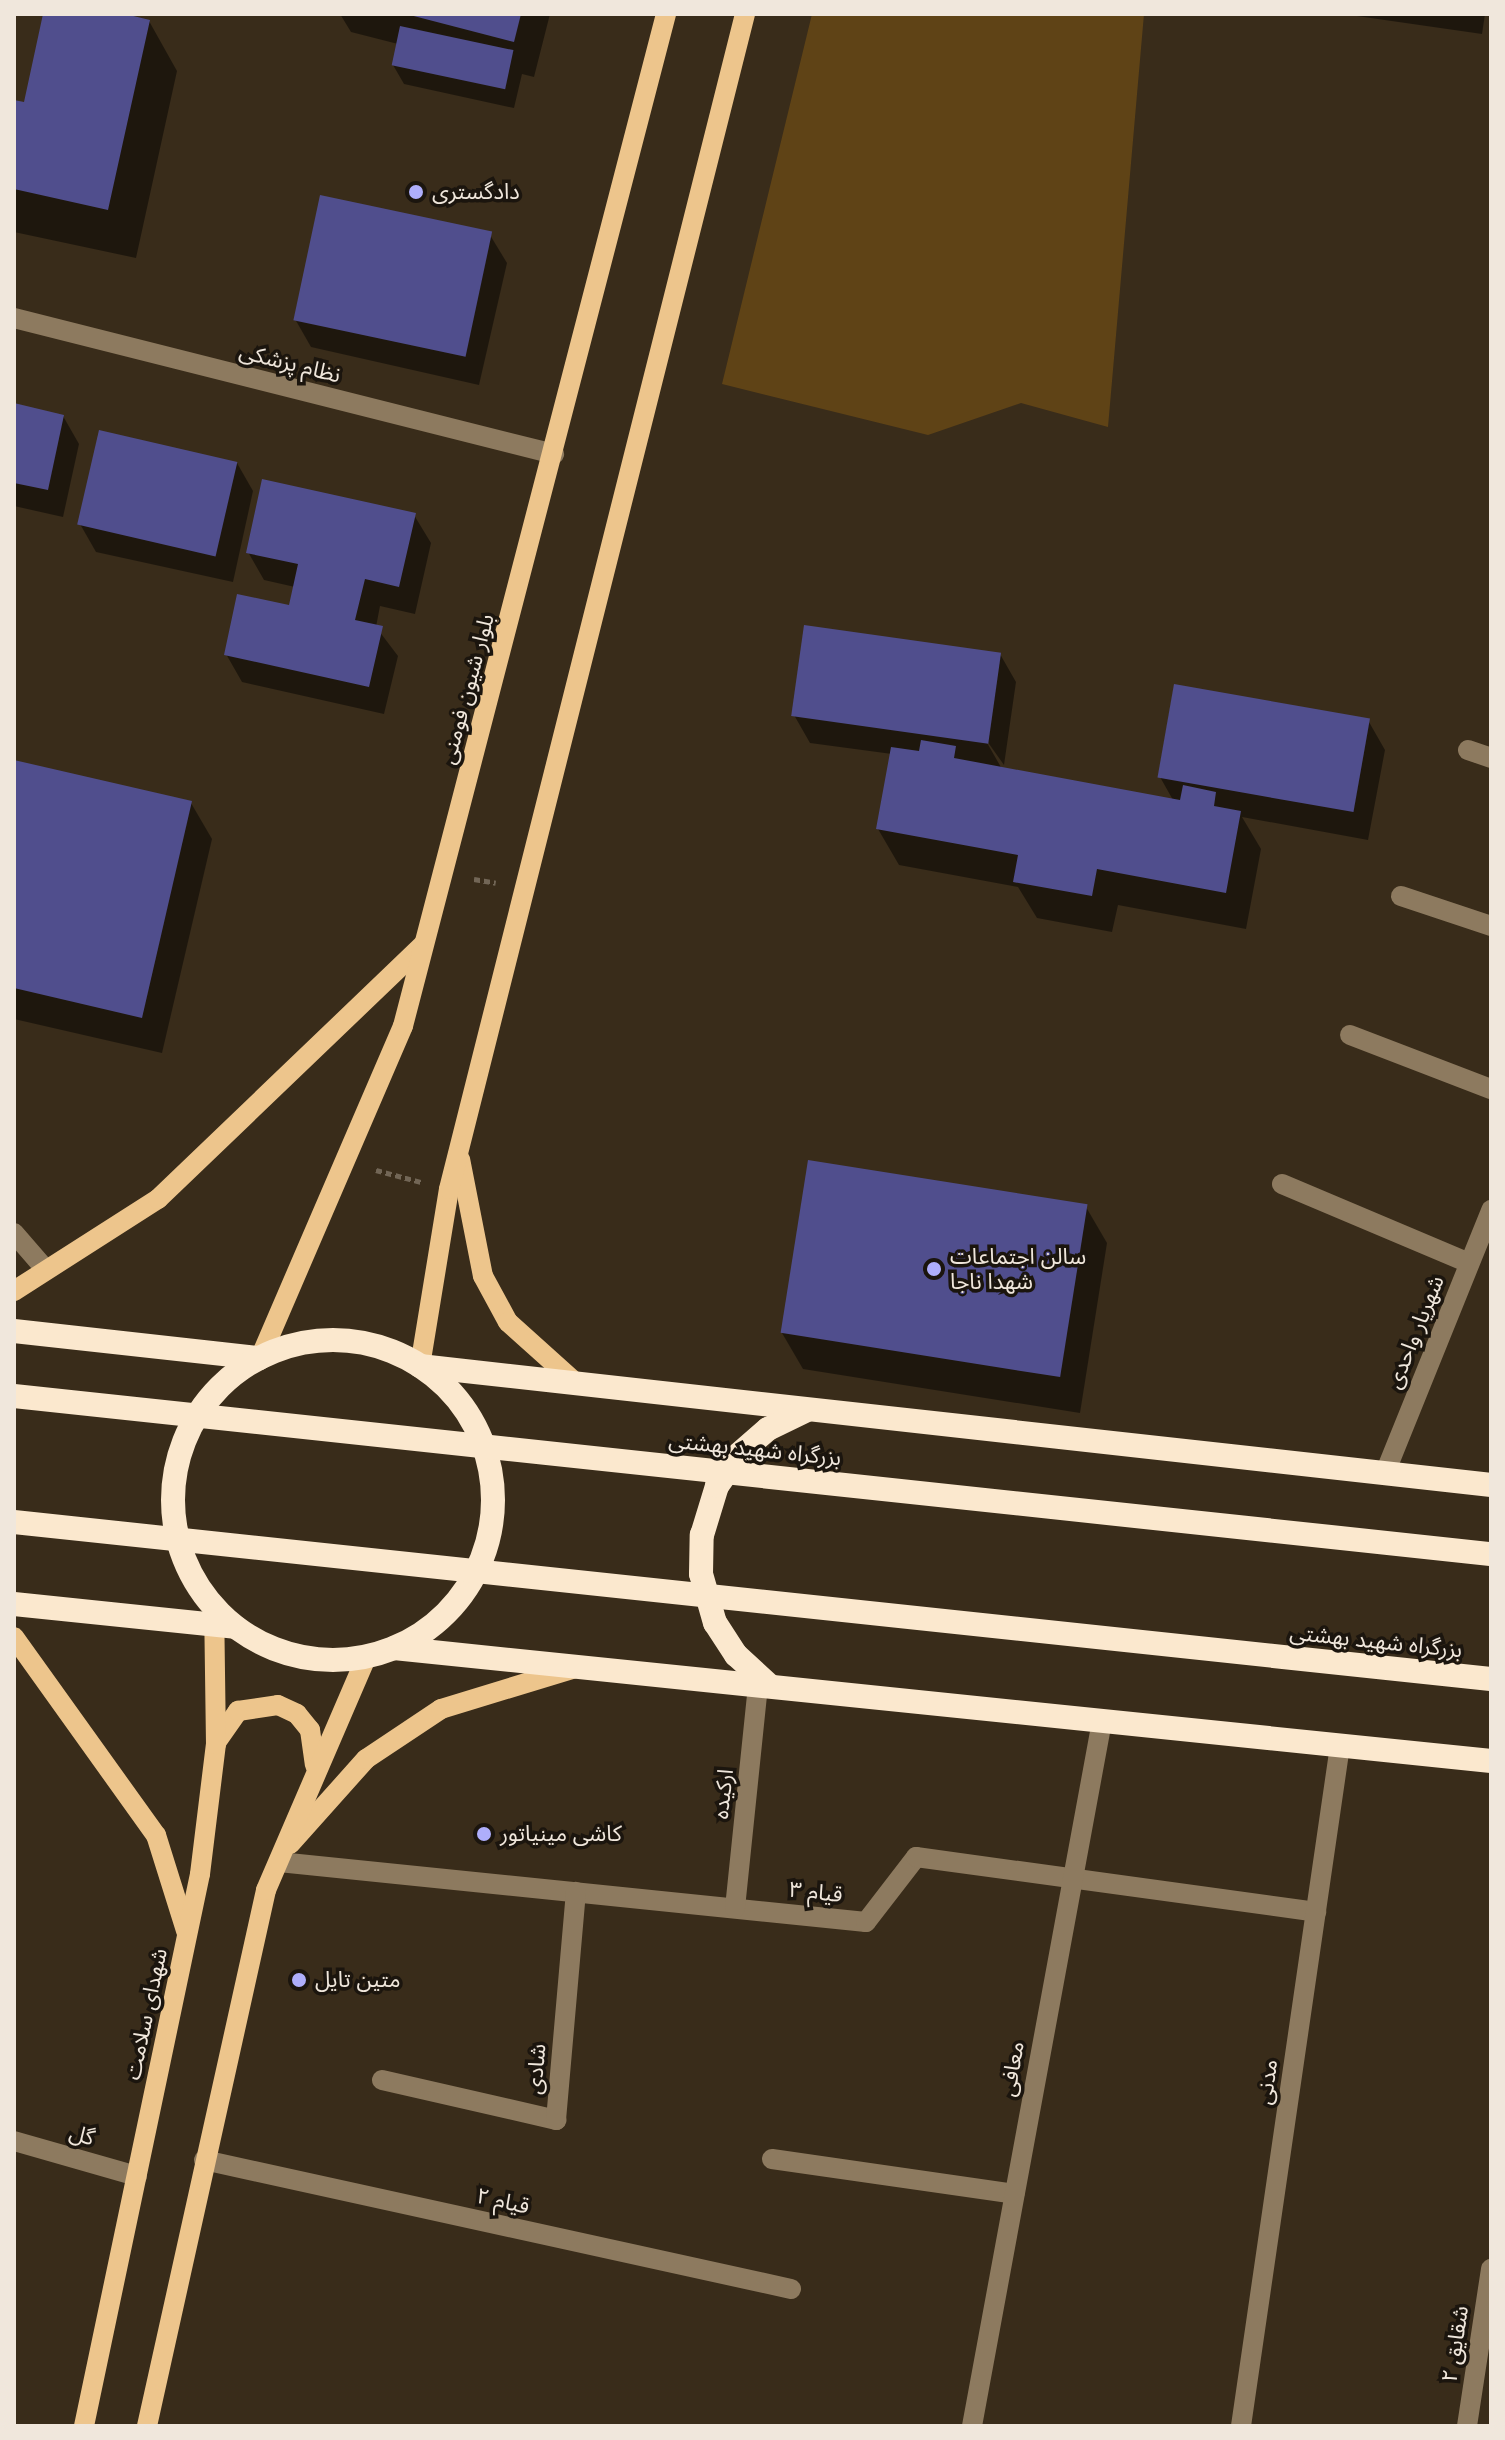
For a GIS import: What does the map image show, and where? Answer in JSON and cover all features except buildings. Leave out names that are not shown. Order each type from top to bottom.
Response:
[{"type":"highway","points":[[14,1331],[260,1358]]},
{"type":"highway","points":[[341,1341],[382,1348],[420,1366],[452,1393],[476,1427],[490,1467],[494,1508],[486,1549],[468,1587],[430,1627],[394,1648],[367,1656],[339,1660],[298,1656],[235,1627],[214,1608],[180,1547],[174,1479],[198,1414],[226,1382],[260,1358],[299,1344],[341,1341]]},
{"type":"highway","points":[[420,1366],[1491,1485]]},
{"type":"highway","name":"بزرگراه شهید بهشتی","points":[[14,1396],[1491,1554]]},
{"type":"highway","points":[[765,1686],[736,1655],[715,1623],[701,1574],[702,1535],[717,1486],[739,1454],[768,1429],[809,1409]]},
{"type":"highway","name":"بزرگراه شهید بهشتی","points":[[14,1522],[1491,1679]]},
{"type":"highway","points":[[14,1604],[235,1627]]},
{"type":"highway","points":[[394,1648],[1491,1761]]},
{"type":"main road","name":"بلوار شیون فومنی","points":[[260,1358],[403,1026],[666,14]]},
{"type":"main road","points":[[420,1366],[458,1151],[745,14]]},
{"type":"main road","points":[[14,1291],[158,1199],[424,944]]},
{"type":"main road","points":[[458,1151],[483,1276],[508,1322],[577,1384]]},
{"type":"main road","name":"شهدای سلامت","points":[[84,2426],[187,1936],[216,1744],[214,1608]]},
{"type":"main road","points":[[14,1637],[156,1835],[187,1936]]},
{"type":"main road","points":[[147,2426],[266,1890],[314,1769],[367,1656]]},
{"type":"main road","points":[[281,1857],[366,1759],[441,1709],[578,1667]]},
{"type":"main road","points":[[216,1744],[238,1711],[278,1705],[297,1714],[310,1730],[314,1769]]},
{"type":"street","name":"نظام پزشکی","points":[[14,318],[554,454]]},
{"type":"street","points":[[1468,750],[1491,758]]},
{"type":"street","points":[[1401,896],[1491,926]]},
{"type":"street","points":[[1350,1035],[1491,1089]]},
{"type":"street","points":[[1282,1184],[1469,1263]]},
{"type":"street","name":"شهریار واحدی","points":[[1385,1473],[1491,1210]]},
{"type":"street","points":[[14,1233],[46,1270]]},
{"type":"street","name":"ارکیده","points":[[735,1908],[765,1686]]},
{"type":"street","name":"معافی","points":[[972,2426],[1102,1721]]},
{"type":"street","name":"مدنی","points":[[1241,2426],[1340,1746]]},
{"type":"street","name":"قیام ۳","points":[[281,1857],[866,1922],[916,1857],[1316,1912]]},
{"type":"street","name":"شادی","points":[[382,2080],[556,2120],[576,1892]]},
{"type":"street","name":"گل","points":[[14,2141],[137,2176]]},
{"type":"street","points":[[772,2159],[1014,2194]]},
{"type":"street","name":"قیام ۲","points":[[204,2160],[791,2289]]},
{"type":"street","name":"شقایق ۲","points":[[1467,2426],[1491,2269]]},
{"type":"path","points":[[443,872],[524,889]]},
{"type":"path","points":[[344,1161],[449,1189]]},
{"type":"shaded area","points":[[812,14],[1144,14],[1108,427],[1021,403],[928,435],[722,384]]},
{"type":"place","name":"دادگستری","points":[[416,192]]},
{"type":"place","name":"سالن اجتماعات شهدا ناجا","points":[[934,1269]]},
{"type":"place","name":"کاشی مینیاتور","points":[[484,1834]]},
{"type":"place","name":"متین تایل","points":[[299,1980]]}]
